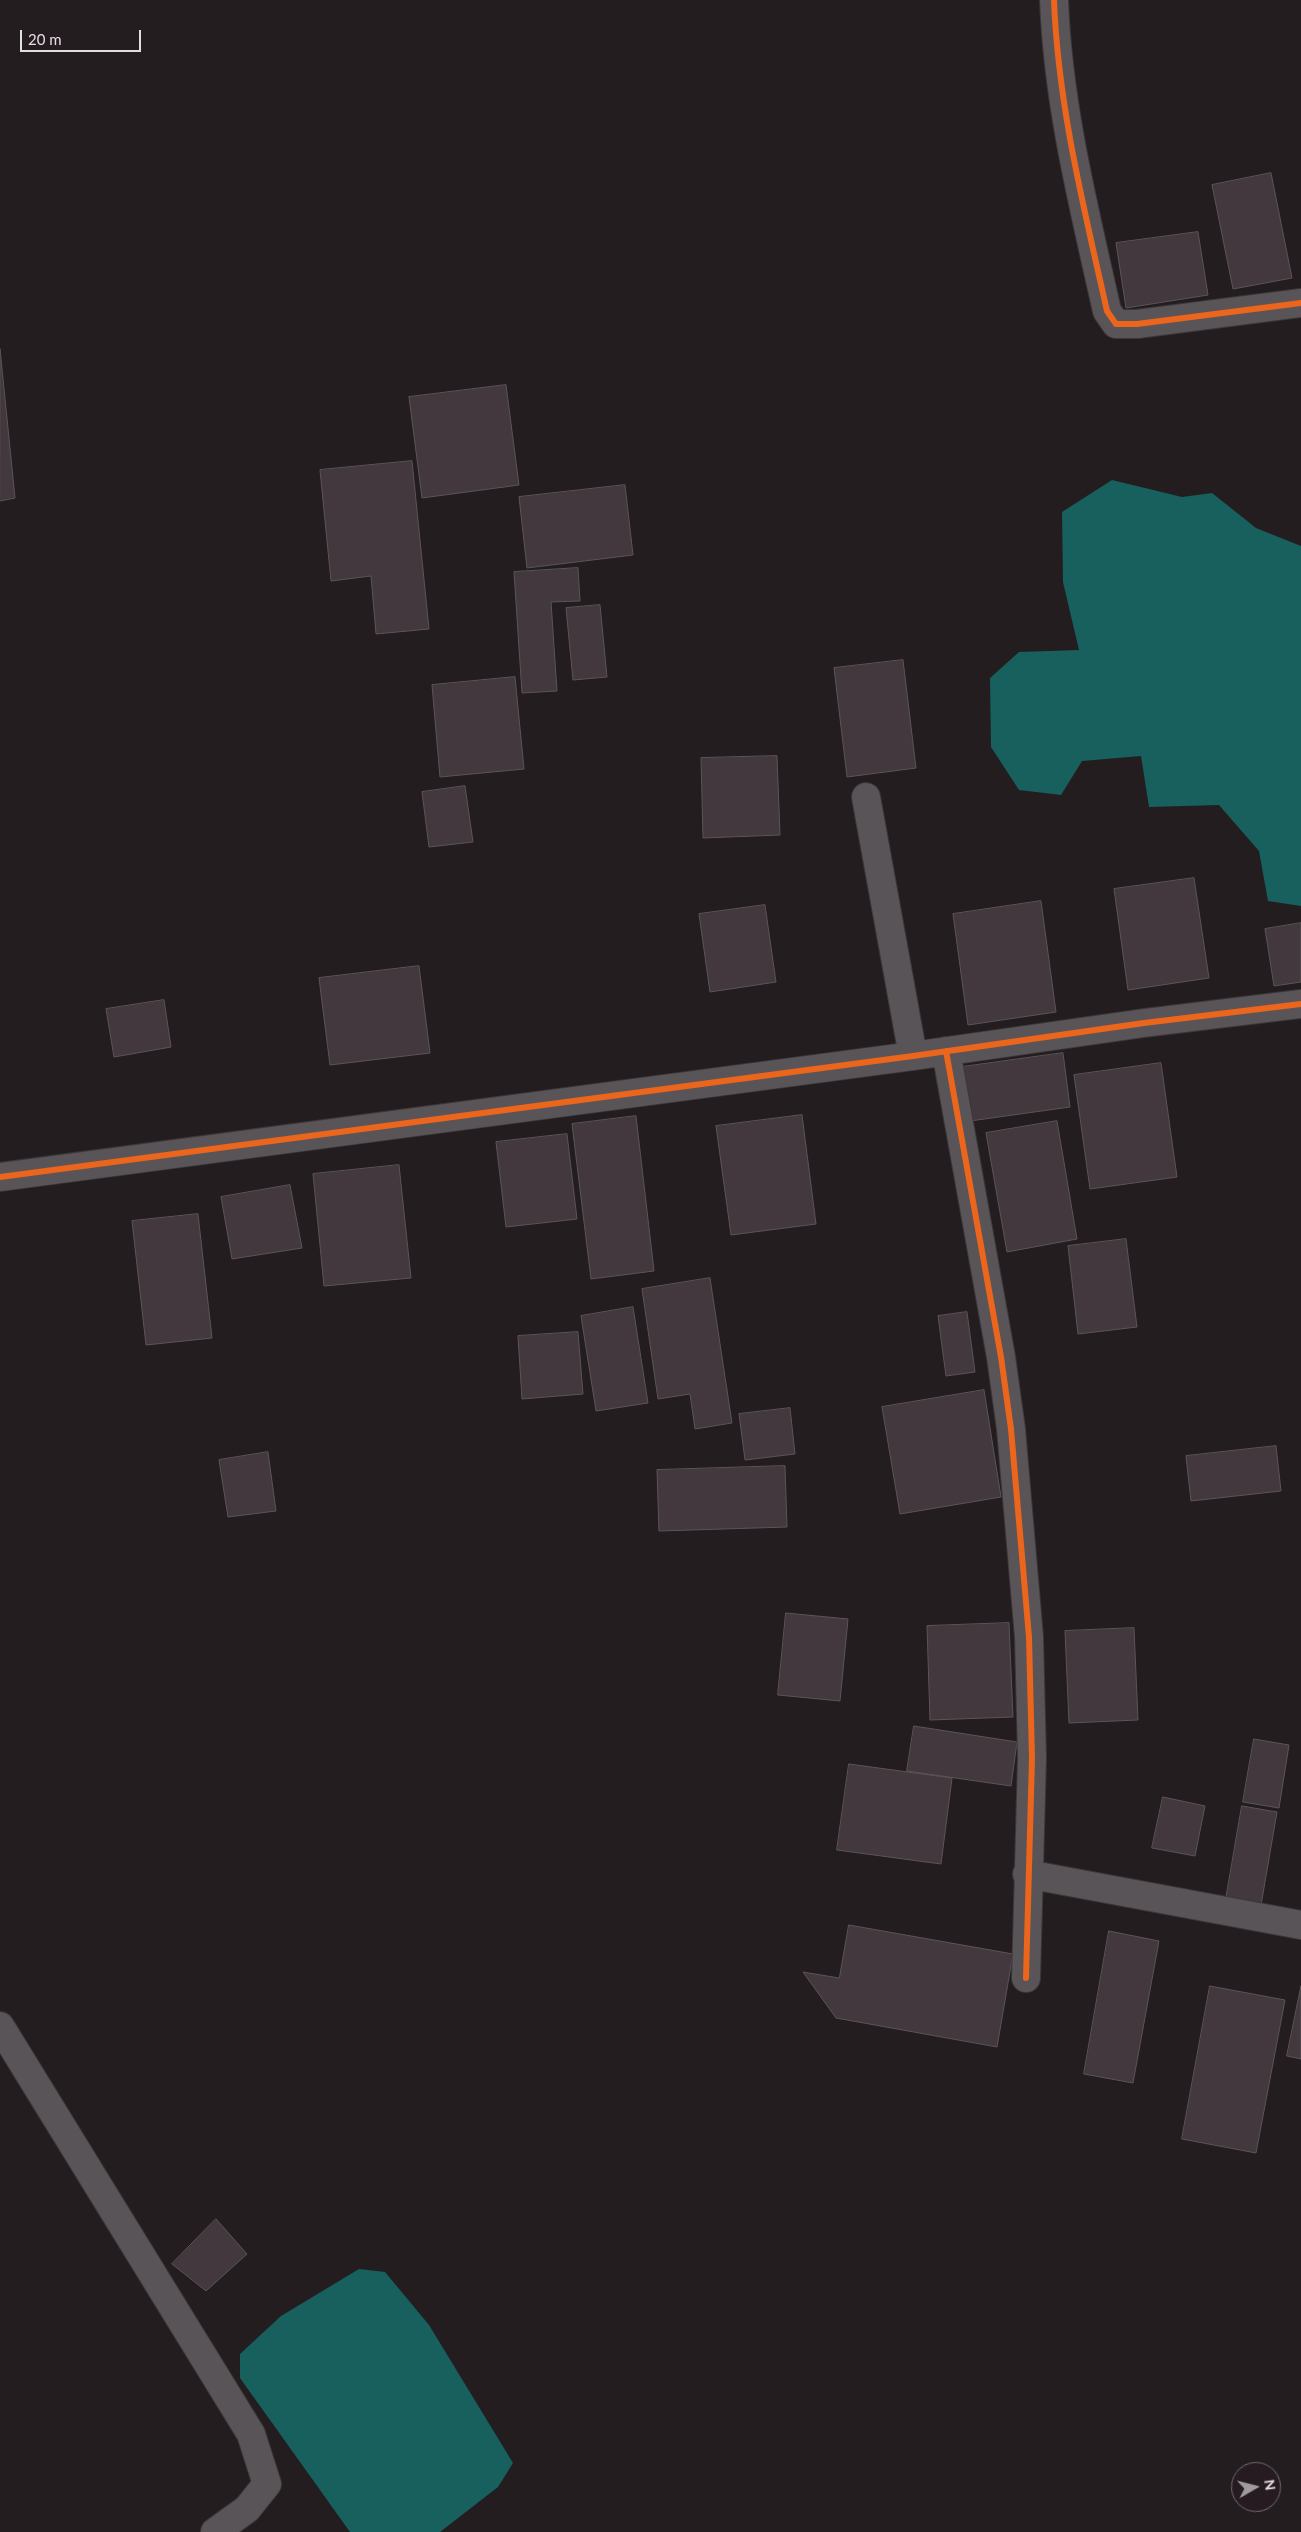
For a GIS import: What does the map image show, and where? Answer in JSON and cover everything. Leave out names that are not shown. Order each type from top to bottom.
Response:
[{"type":"street","points":[[1054,0],[1059,79],[1079,184],[1107,311],[1116,324],[1137,324],[1301,303]]},
{"type":"street","points":[[866,797],[914,1056]]},
{"type":"street","points":[[0,1177],[914,1056],[1144,1022],[1301,1004]]},
{"type":"street","points":[[946,1051],[976,1210],[1011,1429],[1029,1637],[1032,1758],[1027,1874],[1026,1978]]},
{"type":"street","points":[[1027,1874],[1301,1925]]},
{"type":"street","points":[[0,2026],[251,2434],[267,2484],[246,2509],[215,2532]]},
{"type":"water","points":[[1112,480],[1182,497],[1212,493],[1256,528],[1301,546],[1301,906],[1268,901],[1259,851],[1219,805],[1149,807],[1141,756],[1082,761],[1061,795],[1019,790],[991,747],[990,678],[1019,652],[1079,650],[1063,582],[1062,512]]},
{"type":"water","points":[[359,2269],[385,2272],[429,2325],[513,2463],[498,2487],[440,2532],[350,2532],[240,2378],[240,2354],[281,2316]]},
{"type":"building","points":[[1271,173],[1292,278],[1233,289],[1212,185]]},
{"type":"building","points":[[1198,232],[1208,295],[1126,308],[1116,243]]},
{"type":"building","points":[[0,349],[15,498],[0,501]]},
{"type":"building","points":[[506,385],[519,485],[422,498],[409,397]]},
{"type":"building","points":[[412,461],[429,629],[376,634],[371,576],[331,581],[320,470]]},
{"type":"building","points":[[625,485],[633,555],[527,568],[519,497]]},
{"type":"building","points":[[578,568],[580,601],[551,602],[557,691],[522,693],[514,572]]},
{"type":"building","points":[[600,605],[607,677],[573,680],[566,608]]},
{"type":"building","points":[[903,660],[916,768],[847,777],[834,668]]},
{"type":"building","points":[[515,677],[524,769],[440,777],[432,685]]},
{"type":"building","points":[[777,756],[780,835],[703,838],[701,758]]},
{"type":"building","points":[[465,786],[473,842],[429,847],[422,792]]},
{"type":"building","points":[[1194,878],[1209,978],[1128,990],[1114,889]]},
{"type":"building","points":[[1041,901],[1056,1012],[968,1025],[953,914]]},
{"type":"building","points":[[765,905],[776,982],[710,992],[699,914]]},
{"type":"building","points":[[1301,923],[1301,982],[1274,986],[1265,929]]},
{"type":"building","points":[[419,966],[430,1053],[330,1065],[319,978]]},
{"type":"building","points":[[164,1000],[171,1047],[114,1057],[106,1009]]},
{"type":"building","points":[[1063,1053],[1070,1107],[970,1121],[962,1067]]},
{"type":"building","points":[[1161,1063],[1177,1177],[1090,1189],[1074,1075]]},
{"type":"building","points":[[802,1115],[816,1224],[731,1235],[716,1126]]},
{"type":"building","points":[[636,1116],[654,1271],[591,1279],[572,1124]]},
{"type":"building","points":[[1057,1121],[1077,1239],[1007,1252],[986,1133]]},
{"type":"building","points":[[567,1134],[577,1219],[506,1227],[496,1142]]},
{"type":"building","points":[[399,1165],[411,1278],[324,1286],[313,1174]]},
{"type":"building","points":[[290,1185],[302,1248],[232,1259],[221,1197]]},
{"type":"building","points":[[198,1214],[212,1338],[146,1345],[132,1221]]},
{"type":"building","points":[[1126,1239],[1137,1327],[1078,1334],[1068,1246]]},
{"type":"building","points":[[710,1278],[732,1423],[695,1429],[690,1394],[658,1399],[642,1289]]},
{"type":"building","points":[[633,1307],[648,1403],[596,1411],[581,1316]]},
{"type":"building","points":[[967,1312],[975,1372],[946,1376],[938,1316]]},
{"type":"building","points":[[578,1332],[583,1394],[522,1399],[518,1336]]},
{"type":"building","points":[[984,1390],[1001,1497],[900,1514],[882,1407]]},
{"type":"building","points":[[790,1408],[795,1454],[745,1460],[739,1414]]},
{"type":"building","points":[[1276,1446],[1281,1491],[1191,1501],[1186,1456]]},
{"type":"building","points":[[268,1452],[276,1511],[228,1517],[219,1460]]},
{"type":"building","points":[[785,1466],[787,1527],[659,1531],[657,1470]]},
{"type":"building","points":[[786,1613],[848,1619],[840,1701],[778,1695]]},
{"type":"building","points":[[1009,1623],[1013,1717],[930,1720],[927,1626]]},
{"type":"building","points":[[1134,1628],[1138,1720],[1069,1723],[1065,1631]]},
{"type":"building","points":[[914,1726],[1017,1742],[1011,1786],[907,1771]]},
{"type":"building","points":[[1254,1739],[1289,1745],[1279,1808],[1243,1802]]},
{"type":"building","points":[[849,1764],[952,1778],[941,1864],[837,1850]]},
{"type":"building","points":[[1163,1797],[1205,1806],[1195,1856],[1152,1848]]},
{"type":"building","points":[[1242,1806],[1277,1812],[1260,1911],[1225,1905]]},
{"type":"building","points":[[849,1925],[1013,1954],[997,2047],[836,2018],[803,1972],[839,1978]]},
{"type":"building","points":[[1109,1931],[1159,1941],[1133,2083],[1084,2074]]},
{"type":"building","points":[[1210,1986],[1285,2000],[1256,2153],[1182,2139]]},
{"type":"building","points":[[1301,1986],[1301,2059],[1287,2056]]},
{"type":"building","points":[[216,2219],[247,2254],[206,2291],[172,2264]]},
{"type":"cycle path","points":[[1054,0],[1056,40],[1073,157],[1107,311],[1116,324],[1137,324],[1301,303]]},
{"type":"cycle path","points":[[0,1177],[913,1056],[1144,1023],[1301,1004]]},
{"type":"cycle path","points":[[946,1051],[1001,1357],[1011,1429],[1029,1637],[1032,1758],[1026,1978]]}]
